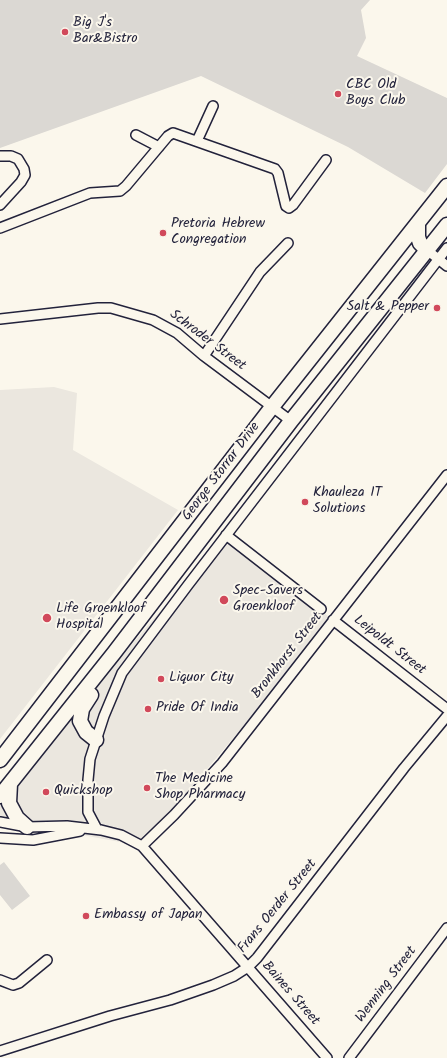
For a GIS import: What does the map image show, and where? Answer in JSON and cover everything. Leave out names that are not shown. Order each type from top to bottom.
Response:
[{"type":"main road","name":"George Storrar Drive","points":[[0,760],[272,407],[447,186]]},
{"type":"main road","points":[[418,223],[418,237],[420,243],[433,255]]},
{"type":"main road","name":"George Storrar Drive","points":[[0,796],[114,653],[291,421],[433,255],[447,225]]},
{"type":"main road","points":[[349,309],[358,306],[366,299],[404,251],[408,249],[433,255]]},
{"type":"main road","points":[[96,740],[82,726],[80,714],[84,703],[109,670],[114,653]]},
{"type":"main road","points":[[10,784],[9,803],[17,818],[27,827]]},
{"type":"street","points":[[198,141],[213,106]]},
{"type":"street","points":[[0,228],[96,192],[120,191],[173,133],[275,168],[278,173],[286,206],[289,208],[293,205],[326,160]]},
{"type":"street","points":[[136,135],[159,147]]},
{"type":"street","points":[[0,156],[11,156],[18,159],[24,169],[25,175],[21,182],[0,205]]},
{"type":"street","points":[[204,356],[260,272],[288,242]]},
{"type":"street","name":"George Storrar Drive","points":[[93,829],[88,810],[88,778],[90,759],[122,673],[433,255],[447,248]]},
{"type":"street","points":[[433,255],[447,266]]},
{"type":"street","name":"Schroder Street","points":[[0,319],[98,308],[111,308],[161,323],[177,333],[204,356],[291,421]]},
{"type":"street","name":"Bronkhorst Street","points":[[142,846],[174,815],[222,762],[447,475]]},
{"type":"street","points":[[226,535],[321,608]]},
{"type":"street","name":"Leipoldt Street","points":[[333,620],[447,709]]},
{"type":"street","name":"Frans Oerder Street","points":[[0,1050],[110,1016],[170,1000],[214,985],[234,976],[248,967],[257,958],[399,775],[447,716]]},
{"type":"street","name":"Baines Street","points":[[0,822],[27,827],[67,826],[93,829],[121,835],[142,846],[328,1058]]},
{"type":"street","name":"Baines Street","points":[[0,838],[34,840],[93,829]]},
{"type":"street","name":"Wenning Street","points":[[348,1058],[447,928]]},
{"type":"street","points":[[0,980],[13,985],[19,983],[47,960]]},
{"type":"shaded area","points":[[0,0],[370,0],[361,10],[366,38],[357,56],[447,98],[447,164],[425,193],[348,147],[201,76],[0,148]]},
{"type":"shaded area","name":"Life Groenkloof Hospital","points":[[54,387],[77,393],[73,450],[178,510],[0,739],[0,390]]},
{"type":"shaded area","points":[[226,535],[333,620],[142,846],[0,820],[0,797]]},
{"type":"shaded area","points":[[4,862],[30,896],[12,910],[0,895],[0,865]]},
{"type":"place","name":"Big J's Bar&Bistro","points":[[65,32]]},
{"type":"place","name":"CBC Old Boys Club","points":[[338,94]]},
{"type":"place","name":"Pretoria Hebrew Congregation","points":[[163,233]]},
{"type":"place","name":"Salt & Pepper","points":[[437,308]]},
{"type":"place","name":"Khauleza IT Solutions","points":[[305,502]]},
{"type":"place","name":"Spec-Savers Groenkloof","points":[[224,600]]},
{"type":"place","name":"Life Groenkloof Hospital","points":[[47,618]]},
{"type":"place","name":"Liquor City","points":[[161,679]]},
{"type":"place","name":"Pride Of India","points":[[148,709]]},
{"type":"place","name":"The Medicine Shop Pharmacy","points":[[147,788]]},
{"type":"place","name":"Quickshop","points":[[46,792]]},
{"type":"place","name":"Embassy of Japan","points":[[86,916]]}]
